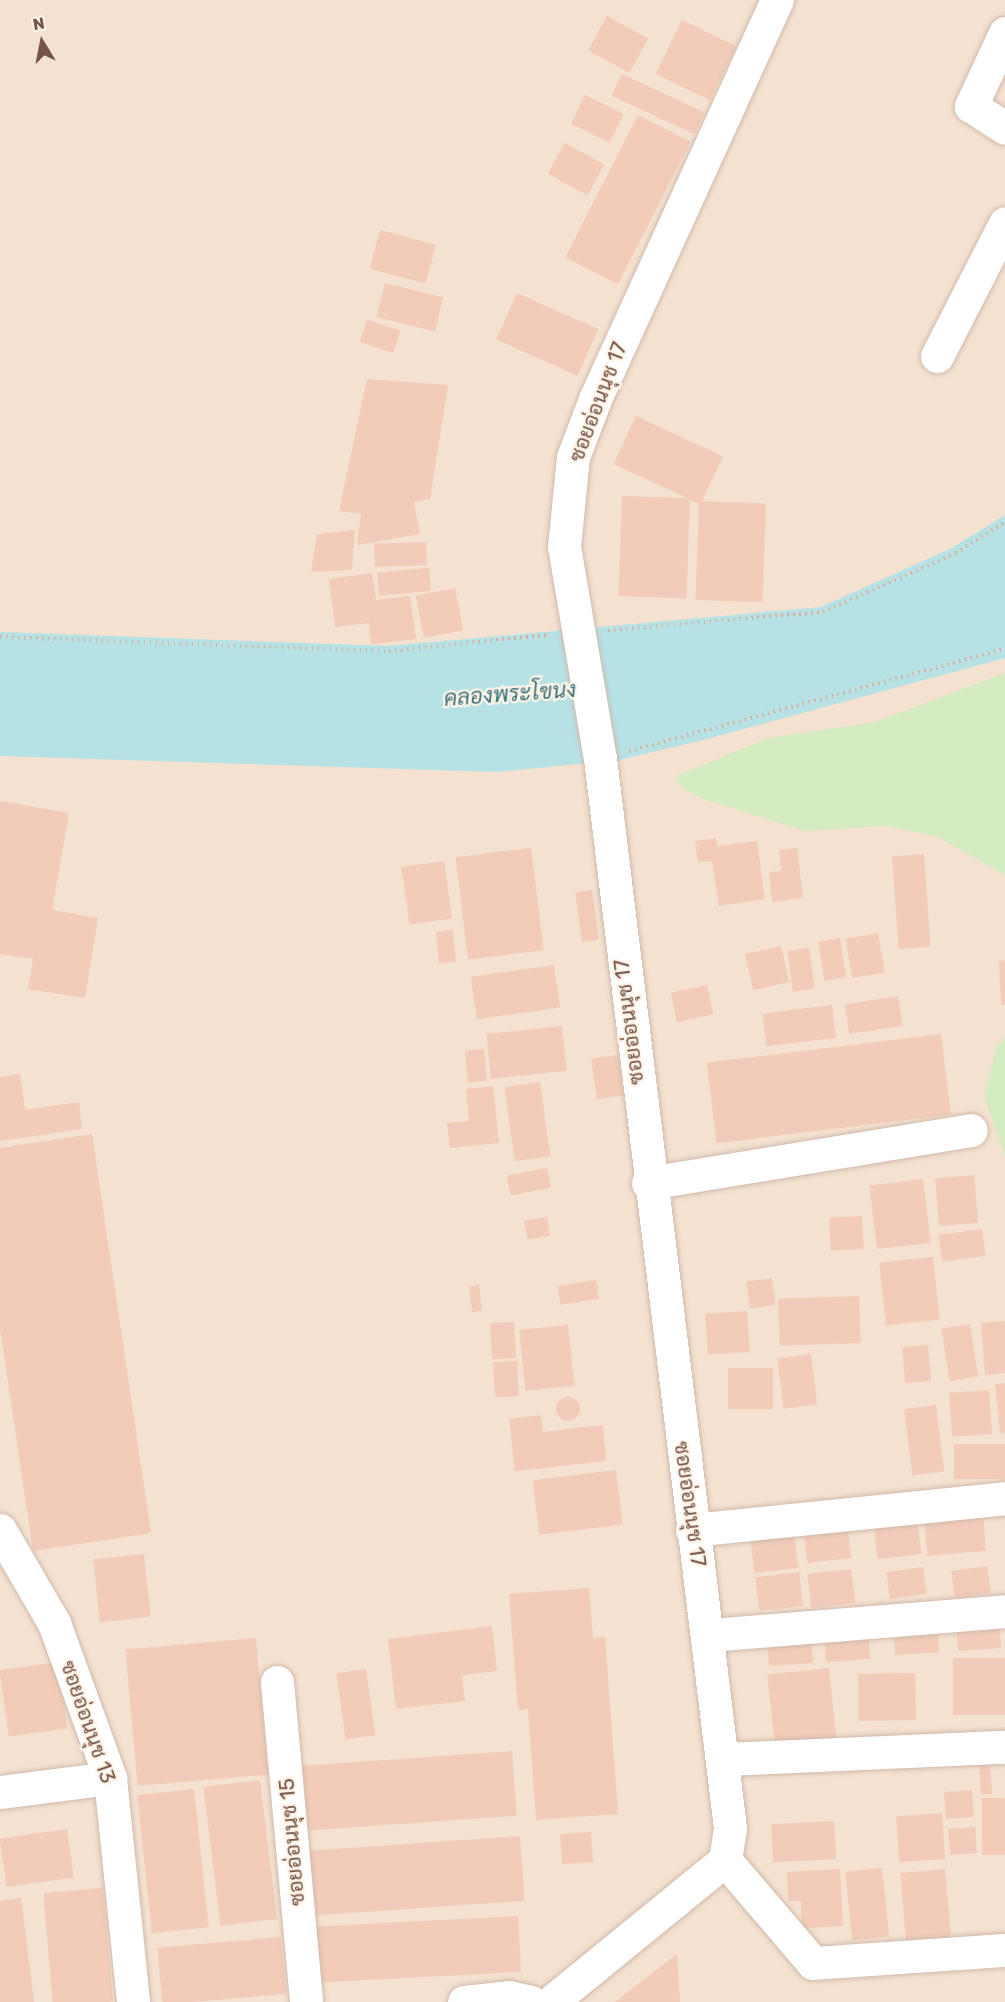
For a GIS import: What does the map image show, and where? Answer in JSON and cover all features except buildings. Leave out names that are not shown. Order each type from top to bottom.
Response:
[{"type":"street","name":"ซอยอ่อนนุช 17","points":[[725,1860],[730,1828],[725,1759],[709,1635],[692,1530],[648,1183],[600,759],[564,547],[573,457],[777,0]]},
{"type":"street","points":[[1005,33],[971,106],[1005,128]]},
{"type":"street","points":[[937,356],[1005,223]]},
{"type":"street","points":[[648,1183],[971,1130]]},
{"type":"street","points":[[692,1530],[1005,1498]]},
{"type":"street","name":"ซอยอ่อนนุช 13","points":[[0,1530],[54,1623],[110,1778],[134,2002]]},
{"type":"street","points":[[709,1635],[1005,1611]]},
{"type":"street","name":"ซอยอ่อนนุช 15","points":[[277,1682],[306,2002]]},
{"type":"street","points":[[725,1759],[1005,1747]]},
{"type":"street","points":[[0,1792],[110,1778]]},
{"type":"street","points":[[551,2002],[725,1860],[813,1963],[1005,1950]]},
{"type":"street","points":[[464,2002],[509,1997],[531,2002]]},
{"type":"path","points":[[0,637],[389,651],[576,623],[823,612],[956,553],[1005,522]]},
{"type":"path","points":[[600,759],[1005,649]]},
{"type":"shaded area","points":[[0,0],[1005,0],[1005,2002],[0,2002]]},
{"type":"green space","points":[[1005,673],[1005,875],[938,837],[887,826],[805,831],[703,799],[681,787],[676,776],[769,738],[875,722]]},
{"type":"green space","points":[[1005,1037],[1005,1156],[984,1096],[996,1049]]},
{"type":"water","name":"คลองพระโขนง","points":[[1005,515],[1005,658],[707,739],[619,760],[498,772],[0,756],[0,632],[388,646],[821,607],[952,548]]}]
